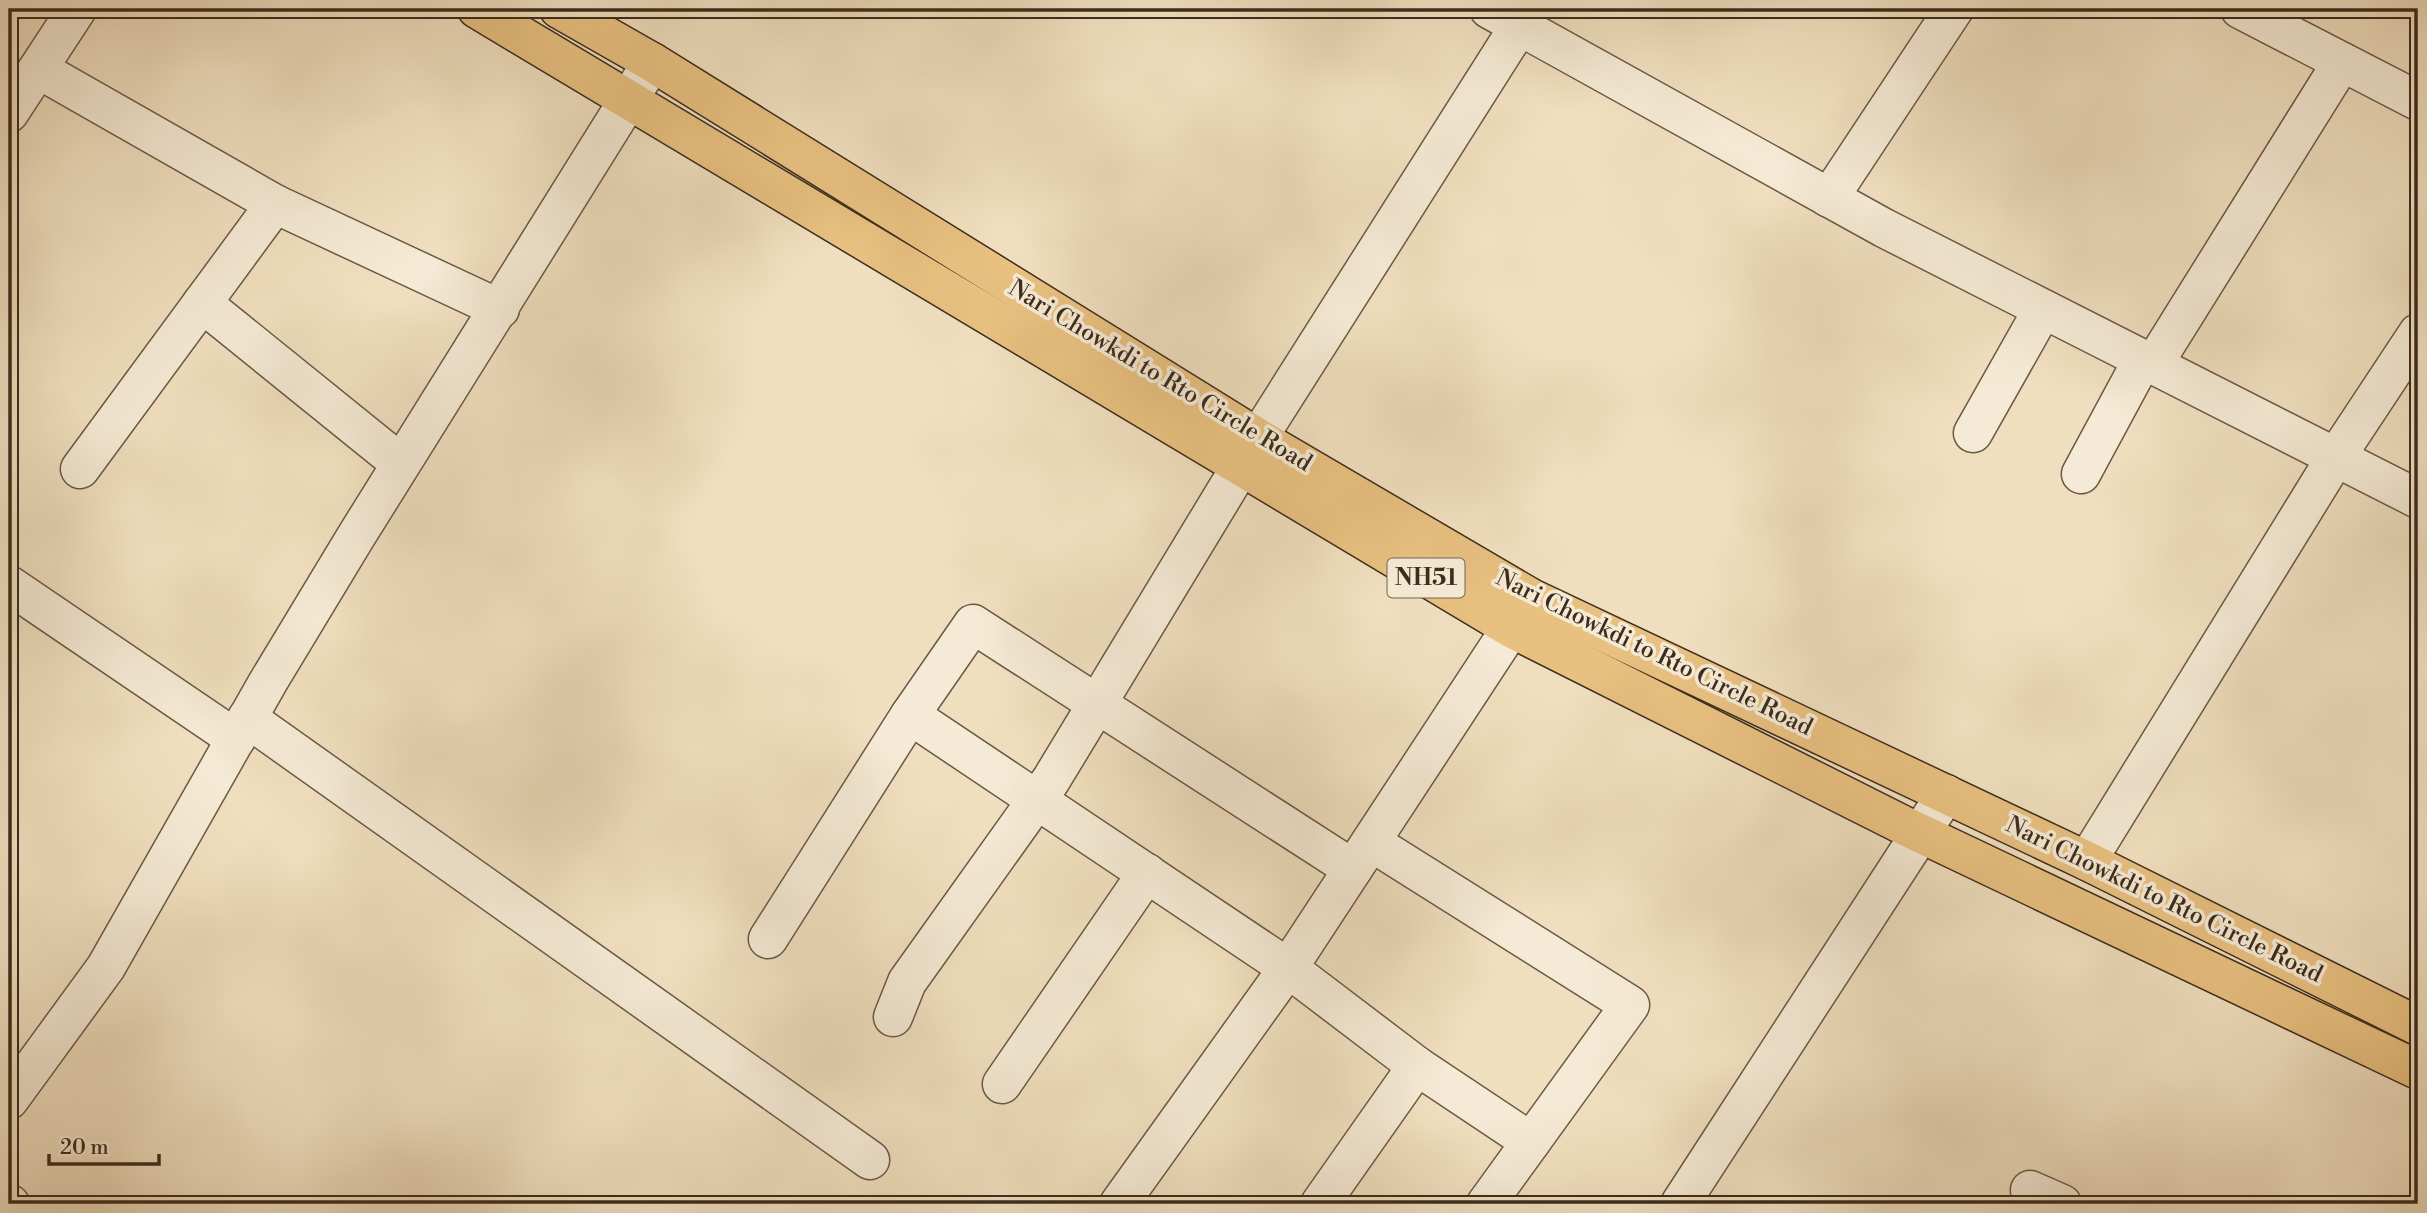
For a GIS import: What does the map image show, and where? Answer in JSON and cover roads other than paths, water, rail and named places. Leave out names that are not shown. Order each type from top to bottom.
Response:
[{"type":"highway","name":"NH51","points":[[477,9],[629,100],[1250,453],[1511,628],[1921,833],[2418,1070]]},
{"type":"highway","name":"Nari Chowkdi to Rto Circle Road","points":[[559,9],[652,62],[1250,453],[1531,598],[2087,861],[2418,1026]]},
{"type":"street","points":[[9,114],[77,9]]},
{"type":"street","points":[[1829,198],[1954,9]]},
{"type":"street","points":[[2240,9],[2418,102]]},
{"type":"street","points":[[893,1017],[907,982],[1036,802],[1098,703],[1513,14],[1829,198],[2418,499]]},
{"type":"street","points":[[11,1091],[106,967],[242,728],[400,463],[500,309],[652,62]]},
{"type":"street","points":[[2081,474],[2148,362],[2342,62]]},
{"type":"street","points":[[38,69],[275,204],[500,309]]},
{"type":"street","points":[[80,469],[275,204]]},
{"type":"street","points":[[202,303],[400,463]]},
{"type":"street","points":[[1973,433],[2043,309]]},
{"type":"street","points":[[2087,861],[2336,457],[2418,333]]},
{"type":"street","points":[[9,585],[242,728],[870,1160]]},
{"type":"street","points":[[768,939],[911,715],[973,624],[1098,703],[1630,1005],[1486,1204]]},
{"type":"street","points":[[1119,1204],[1288,968],[1511,628]]},
{"type":"street","points":[[911,715],[1036,802],[1288,968],[1417,1066],[1531,1142]]},
{"type":"street","points":[[1680,1204],[1946,794]]},
{"type":"street","points":[[1002,1084],[1147,873]]},
{"type":"street","points":[[1320,1204],[1417,1066]]}]
